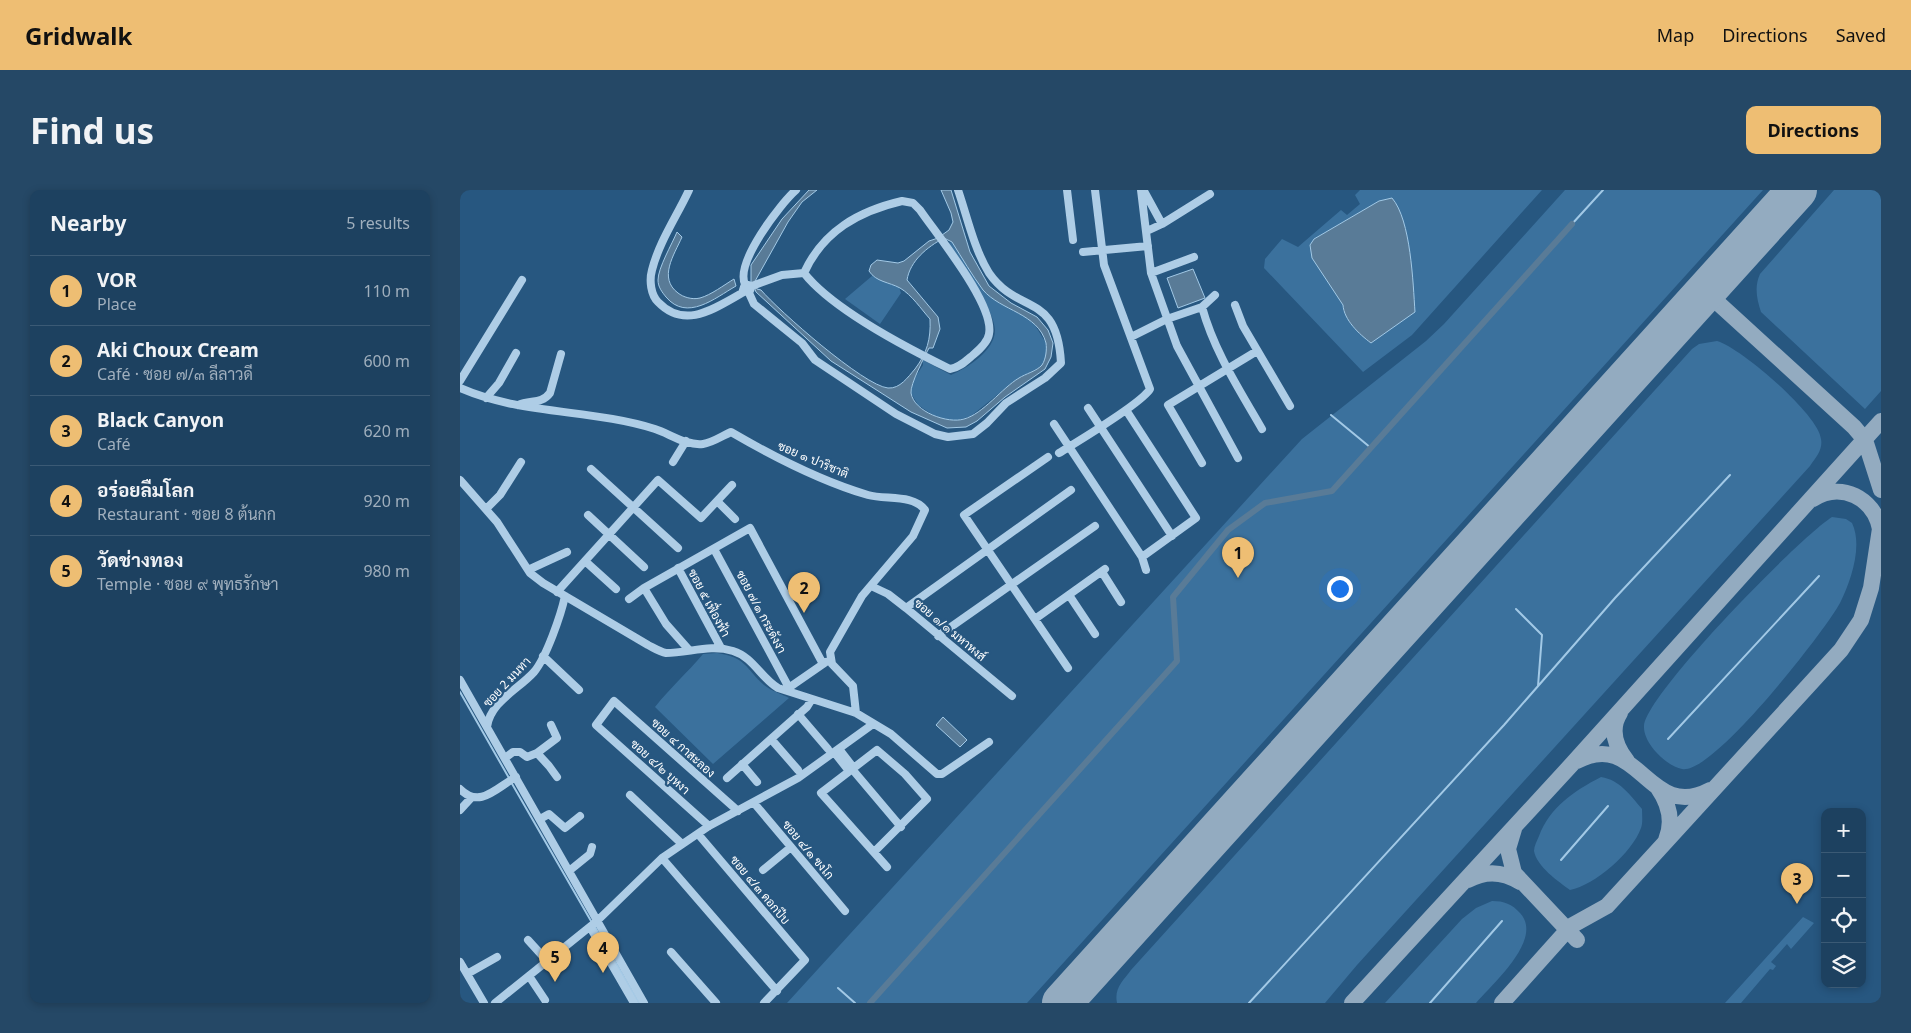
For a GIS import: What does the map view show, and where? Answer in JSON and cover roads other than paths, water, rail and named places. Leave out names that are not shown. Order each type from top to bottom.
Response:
[{"type":"street","points":[[689,190],[651,272],[654,298],[665,309],[676,315],[694,317],[708,312],[750,287],[782,274],[804,273],[825,295],[918,353],[950,369],[956,368],[981,348],[989,335],[988,317],[971,283],[913,203],[902,201],[878,206],[858,214],[824,242],[813,254],[804,273]]},
{"type":"street","points":[[796,190],[748,254],[743,272],[750,287],[754,304],[802,342],[815,360],[896,414],[935,434],[948,437],[973,434],[987,424],[1006,403],[1045,378],[1061,362],[1060,345],[1051,320],[1040,310],[1000,286],[989,272],[981,257],[958,190]]},
{"type":"street","points":[[1067,190],[1073,240]]},
{"type":"street","points":[[1059,453],[1126,410],[1147,394],[1150,389],[1104,265],[1095,190]]},
{"type":"street","points":[[1142,190],[1162,224]]},
{"type":"street","points":[[1142,190],[1151,273],[1167,319],[1177,346],[1197,386],[1238,458]]},
{"type":"street","points":[[1147,231],[1162,224],[1210,194]]},
{"type":"street","points":[[1083,252],[1148,246]]},
{"type":"street","points":[[1151,273],[1194,257]]},
{"type":"street","points":[[460,381],[522,280]]},
{"type":"street","points":[[1131,337],[1167,319],[1202,306],[1215,295]]},
{"type":"street","points":[[1234,305],[1257,351],[1290,406]]},
{"type":"street","points":[[1202,306],[1209,331],[1262,430]]},
{"type":"street","points":[[1202,463],[1168,405],[1257,351]]},
{"type":"street","points":[[486,398],[499,383],[507,364],[516,353]]},
{"type":"street","points":[[518,405],[526,401],[542,401],[546,399],[550,393],[561,354]]},
{"type":"street","name":"ซอย ๑ ปาริชาติ","points":[[460,388],[486,398],[518,405],[594,415],[656,430],[686,441],[702,444],[731,432],[780,460],[868,495],[907,500],[921,504],[926,510],[913,536],[871,586],[832,646],[826,661]]},
{"type":"street","points":[[1088,408],[1172,536]]},
{"type":"street","points":[[1126,410],[1196,518],[1142,557]]},
{"type":"street","points":[[1054,424],[1142,557],[1146,570]]},
{"type":"street","points":[[673,462],[686,441]]},
{"type":"street","points":[[1048,457],[964,515],[1068,668]]},
{"type":"street","points":[[486,508],[500,495],[521,462]]},
{"type":"street","points":[[591,469],[678,548]]},
{"type":"street","points":[[460,480],[486,508],[528,570],[557,592],[631,637],[665,653],[721,648],[736,652],[750,662],[769,683],[856,712],[891,734],[937,774],[942,774],[989,742]]},
{"type":"street","points":[[557,592],[658,480],[701,518],[732,485]]},
{"type":"street","points":[[906,608],[1071,490]]},
{"type":"street","points":[[717,501],[735,519]]},
{"type":"street","points":[[588,515],[644,567]]},
{"type":"street","points":[[938,636],[1094,526]]},
{"type":"street","points":[[629,598],[750,528],[826,661],[853,686],[856,712]]},
{"type":"street","name":"ซอย ๗/๑ กระดังงา","points":[[714,548],[787,688]]},
{"type":"street","points":[[528,570],[567,552]]},
{"type":"street","points":[[585,561],[616,589]]},
{"type":"street","name":"ซอย ๕ เฟื่องฟ้า","points":[[678,568],[721,648]]},
{"type":"street","points":[[1035,619],[1103,570],[1121,602]]},
{"type":"street","name":"ซอย ๑/๑ มหาหงส์","points":[[871,586],[888,594],[906,608],[1012,696]]},
{"type":"street","points":[[644,588],[655,610],[689,650]]},
{"type":"street","points":[[1069,595],[1095,634]]},
{"type":"street","name":"ซอย 2 มนทา","points":[[488,727],[490,714],[534,672],[543,656],[561,612],[565,596]]},
{"type":"street","points":[[543,656],[579,690]]},
{"type":"street","points":[[787,688],[826,661]]},
{"type":"street","points":[[460,680],[505,758],[512,779],[540,819],[644,1003]]},
{"type":"street","points":[[727,778],[798,714],[812,698]]},
{"type":"street","name":"ซอย ๔ กาสะลอง","points":[[596,725],[614,701],[738,811]]},
{"type":"street","points":[[798,714],[852,769],[901,827]]},
{"type":"street","points":[[496,1003],[597,922],[662,858],[709,826],[798,778],[834,750],[873,724]]},
{"type":"street","points":[[505,758],[513,752],[520,752],[527,758],[537,754],[558,738],[551,725]]},
{"type":"street","name":"ซอย ๔/๒ บุหงา","points":[[596,725],[709,826]]},
{"type":"street","points":[[771,738],[798,770]]},
{"type":"street","points":[[874,852],[927,799],[905,774],[877,750],[821,793],[887,867]]},
{"type":"street","points":[[537,754],[557,777]]},
{"type":"street","points":[[742,764],[757,782]]},
{"type":"street","points":[[460,810],[471,798],[483,797],[512,779]]},
{"type":"street","points":[[460,789],[471,798]]},
{"type":"street","points":[[630,795],[682,844]]},
{"type":"street","name":"ซอย ๔/๑ ฃงโก","points":[[754,803],[845,911]]},
{"type":"street","points":[[540,819],[549,814],[565,828],[580,816]]},
{"type":"street","name":"ซอย ๔/๓ ดอกปีบ","points":[[698,834],[805,960],[777,991]]},
{"type":"street","points":[[569,871],[590,854],[592,847]]},
{"type":"street","points":[[763,870],[791,847]]},
{"type":"street","points":[[662,858],[777,991],[764,1003]]},
{"type":"street","points":[[590,927],[634,1003]]},
{"type":"street","points":[[528,940],[548,962]]},
{"type":"street","points":[[672,952],[716,1003]]},
{"type":"street","points":[[467,974],[497,957]]},
{"type":"street","points":[[460,962],[484,1003]]},
{"type":"street","points":[[619,977],[626,972]]},
{"type":"street","points":[[529,976],[544,1000]]},
{"type":"waterway","points":[[1572,224],[1603,190]]},
{"type":"waterway","points":[[870,1003],[1177,661],[1173,597],[1228,530],[1265,503],[1332,491],[1572,224]]},
{"type":"waterway","points":[[1331,415],[1371,448]]},
{"type":"waterway","points":[[1249,1003],[1504,725],[1615,598],[1730,475]]},
{"type":"waterway","points":[[1668,739],[1819,576]]},
{"type":"waterway","points":[[1516,609],[1542,635],[1538,686]]},
{"type":"waterway","points":[[460,692],[509,778]]},
{"type":"waterway","points":[[511,782],[591,921]]},
{"type":"waterway","points":[[1561,860],[1608,806]]},
{"type":"waterway","points":[[1430,1003],[1502,921]]},
{"type":"waterway","points":[[595,927],[639,1003]]},
{"type":"waterway","points":[[838,988],[855,1003]]},
{"type":"place","name":"VOR","points":[[1238,578]]},
{"type":"place","name":"Aki Choux Cream","points":[[804,613]]},
{"type":"place","name":"Black Canyon","points":[[1797,904]]},
{"type":"place","name":"อร่อยลืมโลก","points":[[603,973]]},
{"type":"place","name":"วัดช่างทอง","points":[[555,982]]}]
